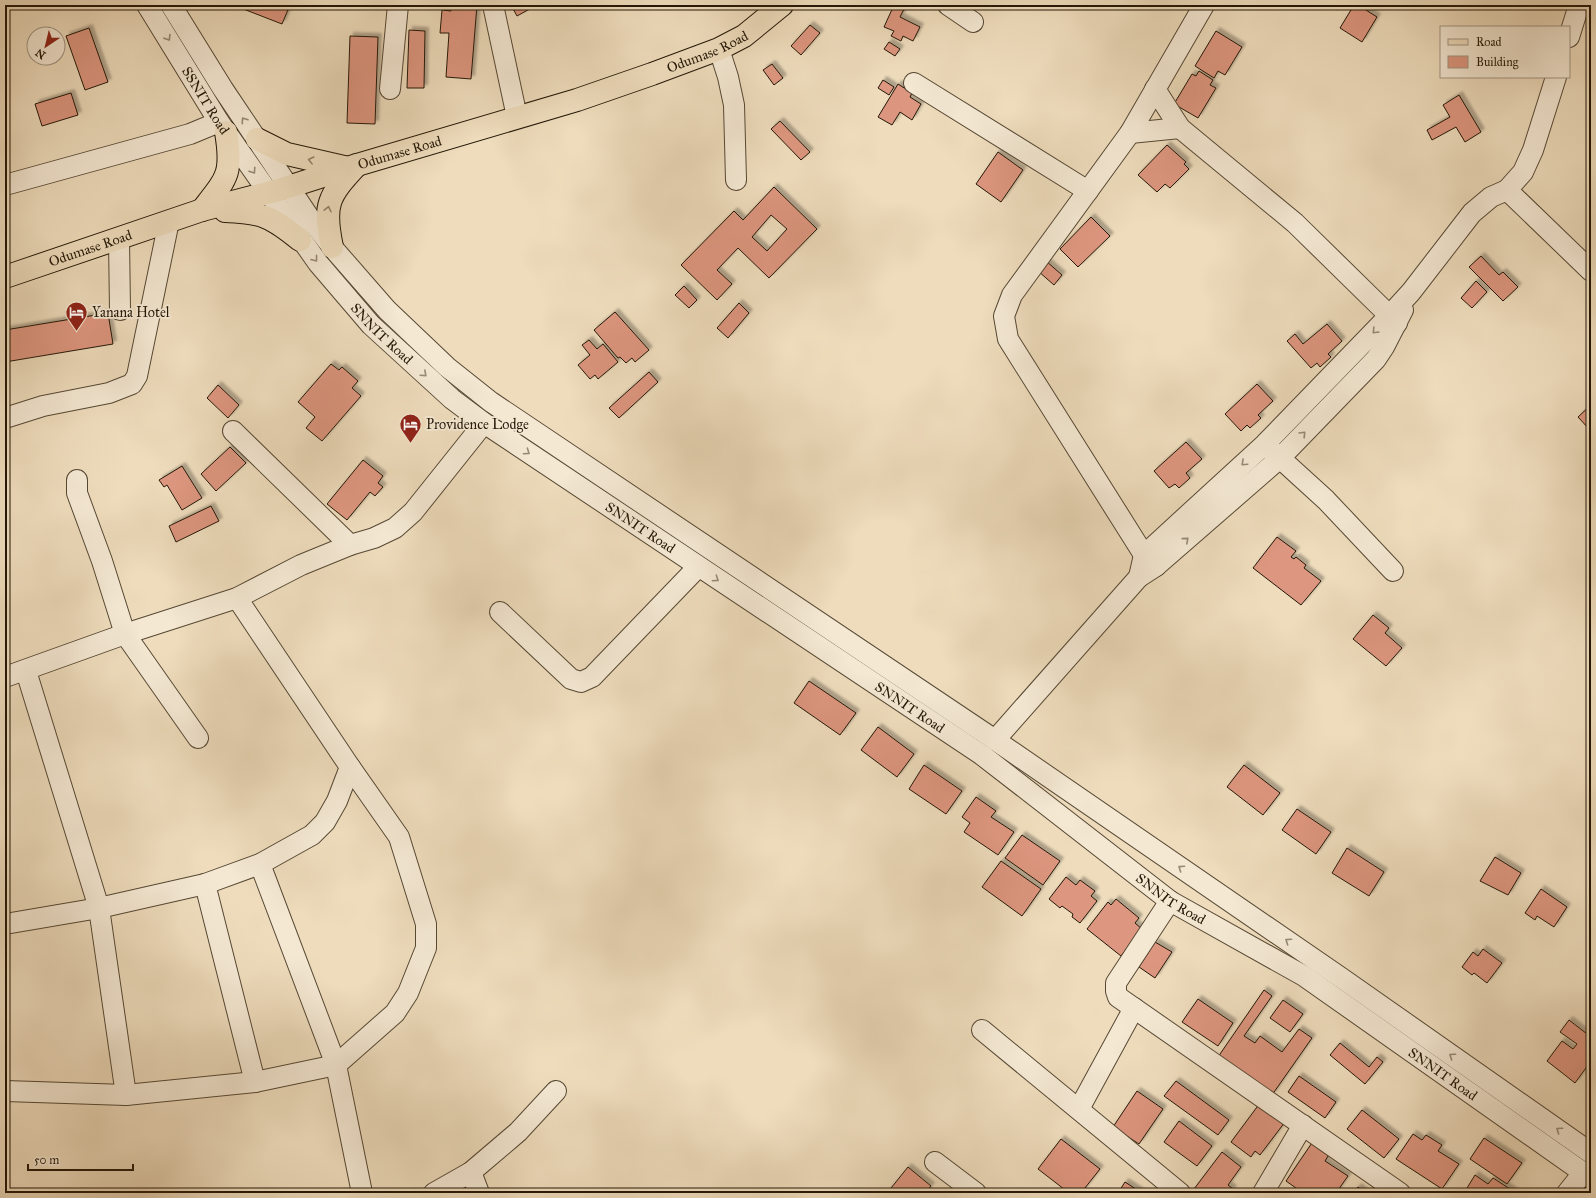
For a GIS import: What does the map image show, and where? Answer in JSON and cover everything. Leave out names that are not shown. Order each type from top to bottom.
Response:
[{"type":"main road","name":"Odumase Road","points":[[5,277],[202,210],[289,187],[353,166],[577,100],[719,50],[744,36],[782,5]]},
{"type":"main road","points":[[202,210],[221,184],[228,170],[230,155],[222,127]]},
{"type":"main road","points":[[257,139],[286,154],[318,162],[353,166]]},
{"type":"main road","points":[[332,247],[327,220],[330,201],[341,182],[353,166]]},
{"type":"main road","points":[[202,210],[242,211],[262,215],[274,220],[300,240]]},
{"type":"street","name":"SSNIT Road","points":[[147,5],[222,127],[268,193]]},
{"type":"street","name":"SSNIT Road","points":[[171,5],[222,89],[289,187]]},
{"type":"street","points":[[390,89],[398,5]]},
{"type":"street","points":[[492,5],[517,117]]},
{"type":"street","points":[[948,5],[973,22]]},
{"type":"street","points":[[1150,560],[1008,339],[1004,316],[1012,295],[1130,133],[1204,5]]},
{"type":"street","points":[[1570,34],[1579,5]]},
{"type":"street","points":[[719,50],[728,77],[734,105],[736,180]]},
{"type":"street","points":[[1150,560],[1280,458],[1376,359],[1393,319],[1411,292],[1472,213],[1491,197],[1507,190],[1523,172],[1533,150],[1556,78]]},
{"type":"street","points":[[914,82],[1088,191]]},
{"type":"street","points":[[1155,89],[1180,128],[1295,223],[1393,319]]},
{"type":"street","points":[[5,185],[190,134],[222,127]]},
{"type":"street","points":[[1130,133],[1180,128]]},
{"type":"street","name":"SNNIT Road","points":[[289,187],[309,217],[332,247],[387,310],[447,367],[480,394],[994,740],[1340,977],[1591,1153]]},
{"type":"street","points":[[1507,190],[1591,271]]},
{"type":"street","name":"SNNIT Road","points":[[268,193],[300,240],[371,325],[452,399],[484,423],[982,755],[1170,901],[1304,976],[1587,1176]]},
{"type":"street","points":[[5,418],[43,406],[109,392],[132,384],[137,376],[168,221]]},
{"type":"street","points":[[120,239],[120,310]]},
{"type":"street","points":[[994,740],[1139,577],[1150,560],[1265,444],[1393,319]]},
{"type":"street","points":[[5,677],[26,671],[125,634],[237,598],[301,565],[350,545],[374,538],[395,528],[413,512],[484,423]]},
{"type":"street","points":[[233,430],[350,545]]},
{"type":"street","points":[[1265,444],[1326,500],[1393,571]]},
{"type":"street","points":[[77,480],[77,493],[102,562],[125,634],[198,738]]},
{"type":"street","points":[[500,612],[571,679],[581,682],[592,677],[698,567]]},
{"type":"street","points":[[757,606],[769,588]]},
{"type":"street","points":[[5,1091],[126,1095],[255,1082],[336,1065],[395,1013],[408,993],[426,948],[426,924],[399,837],[350,767],[237,598]]},
{"type":"street","points":[[788,626],[800,609]]},
{"type":"street","points":[[26,671],[99,908],[126,1095]]},
{"type":"street","points":[[5,924],[99,908],[204,884],[260,864],[312,835],[324,822],[337,800],[350,767]]},
{"type":"street","points":[[260,864],[336,1065],[362,1193]]},
{"type":"street","points":[[204,884],[255,1082]]},
{"type":"street","points":[[1170,901],[1116,983],[1118,997],[1400,1193]]},
{"type":"street","points":[[1304,976],[1315,960]]},
{"type":"street","points":[[1329,993],[1340,977]]},
{"type":"street","points":[[1078,1108],[1134,1008]]},
{"type":"street","points":[[982,1030],[1180,1193]]},
{"type":"street","points":[[434,1193],[471,1172],[518,1132],[556,1091]]},
{"type":"street","points":[[1263,1193],[1303,1125]]},
{"type":"street","points":[[935,1162],[976,1193]]},
{"type":"street","points":[[471,1172],[479,1193]]},
{"type":"street","points":[[1567,1193],[1587,1176]]},
{"type":"building","points":[[233,5],[290,5],[282,24]]},
{"type":"building","points":[[451,5],[477,5],[471,79],[446,77],[449,33],[440,33],[442,10],[451,11]]},
{"type":"building","points":[[511,5],[537,5],[517,16]]},
{"type":"building","points":[[894,5],[904,9],[900,17],[920,27],[913,41],[903,36],[901,41],[891,36],[894,31],[884,27]]},
{"type":"building","points":[[1330,5],[1340,5],[1337,10]]},
{"type":"building","points":[[1354,5],[1358,5],[1377,17],[1362,42],[1340,28]]},
{"type":"building","points":[[810,25],[820,33],[801,55],[791,46]]},
{"type":"building","points":[[89,28],[108,82],[85,90],[66,36]]},
{"type":"building","points":[[409,30],[425,31],[424,88],[407,88]]},
{"type":"building","points":[[1216,31],[1242,47],[1225,75],[1218,71],[1214,78],[1195,66]]},
{"type":"building","points":[[350,36],[378,37],[375,124],[347,123]]},
{"type":"building","points":[[889,42],[900,49],[895,56],[884,49]]},
{"type":"building","points":[[772,64],[783,78],[774,85],[763,70]]},
{"type":"building","points":[[1199,71],[1213,80],[1210,85],[1216,88],[1198,118],[1174,104],[1192,74],[1196,76]]},
{"type":"building","points":[[883,80],[894,87],[889,95],[878,88]]},
{"type":"building","points":[[898,84],[912,93],[910,97],[921,104],[912,120],[900,112],[892,125],[878,117]]},
{"type":"building","points":[[71,93],[78,115],[42,126],[35,104]]},
{"type":"building","points":[[1459,95],[1481,132],[1465,142],[1456,127],[1432,140],[1427,130],[1450,117],[1443,105]]},
{"type":"building","points":[[780,121],[810,152],[801,160],[771,129]]},
{"type":"building","points":[[1167,145],[1186,162],[1184,164],[1189,169],[1170,188],[1165,184],[1157,192],[1138,175]]},
{"type":"building","points":[[998,152],[1023,170],[1001,202],[976,184]]},
{"type":"building","points":[[774,187],[817,229],[769,278],[738,248],[717,270],[732,284],[717,300],[681,265],[734,211],[743,220]],"holes":[[[771,215],[787,229],[767,251],[752,237]]]},
{"type":"building","points":[[1091,217],[1110,236],[1078,267],[1060,249]]},
{"type":"building","points":[[1481,256],[1499,275],[1503,272],[1518,287],[1503,301],[1469,267]]},
{"type":"building","points":[[1046,261],[1062,275],[1054,285],[1038,271]]},
{"type":"building","points":[[1476,281],[1487,292],[1472,308],[1461,298]]},
{"type":"building","points":[[684,286],[697,300],[689,308],[675,295]]},
{"type":"building","points":[[739,303],[749,313],[728,338],[717,328]]},
{"type":"building","points":[[615,312],[649,350],[635,362],[632,358],[626,363],[620,357],[618,358],[594,330]]},
{"type":"building","points":[[108,313],[113,344],[5,362],[5,330]]},
{"type":"building","points":[[1327,324],[1342,341],[1328,354],[1331,357],[1320,367],[1317,363],[1311,368],[1287,341],[1295,334],[1303,344]]},
{"type":"building","points":[[589,340],[597,349],[603,344],[618,362],[598,379],[595,375],[590,379],[578,365],[590,355],[582,345]]},
{"type":"building","points":[[331,364],[339,370],[342,367],[358,381],[352,388],[361,396],[322,441],[306,428],[315,417],[298,402]]},
{"type":"building","points":[[649,372],[658,382],[619,418],[609,408]]},
{"type":"building","points":[[1591,378],[1591,389],[1586,383]]},
{"type":"building","points":[[1257,384],[1273,401],[1258,415],[1261,418],[1250,428],[1247,425],[1241,431],[1225,414]]},
{"type":"building","points":[[218,385],[239,405],[228,418],[207,398]]},
{"type":"building","points":[[1591,405],[1591,427],[1589,429],[1578,417]]},
{"type":"building","points":[[1186,442],[1202,459],[1186,473],[1190,478],[1179,488],[1175,484],[1169,488],[1154,471]]},
{"type":"building","points":[[230,447],[246,463],[216,491],[201,474]]},
{"type":"building","points":[[363,460],[383,476],[378,483],[383,487],[375,496],[370,492],[347,520],[327,504]]},
{"type":"building","points":[[182,466],[202,498],[182,510],[167,485],[164,487],[159,480]]},
{"type":"building","points":[[211,506],[219,521],[176,542],[169,526]]},
{"type":"building","points":[[1277,537],[1296,551],[1291,557],[1294,559],[1296,557],[1306,565],[1304,568],[1321,581],[1301,605],[1253,568]]},
{"type":"building","points":[[1373,615],[1389,628],[1385,633],[1402,648],[1386,666],[1353,639]]},
{"type":"building","points":[[809,681],[856,713],[840,735],[794,703]]},
{"type":"building","points":[[878,727],[914,754],[897,777],[861,750]]},
{"type":"building","points":[[924,765],[962,791],[946,814],[909,789]]},
{"type":"building","points":[[1244,765],[1280,793],[1263,815],[1227,787]]},
{"type":"building","points":[[976,797],[996,811],[991,817],[1014,832],[998,855],[964,832],[970,823],[962,817]]},
{"type":"building","points":[[1297,809],[1331,832],[1316,854],[1282,830]]},
{"type":"building","points":[[1022,835],[1060,861],[1043,885],[1005,858]]},
{"type":"building","points":[[1347,848],[1384,872],[1369,896],[1332,873]]},
{"type":"building","points":[[1495,857],[1521,873],[1508,895],[1480,881]]},
{"type":"building","points":[[1001,861],[1041,889],[1022,916],[982,887]]},
{"type":"building","points":[[1066,877],[1076,885],[1080,880],[1095,891],[1091,896],[1097,901],[1080,923],[1072,917],[1073,914],[1062,906],[1060,908],[1049,899]]},
{"type":"building","points":[[1541,889],[1567,907],[1554,927],[1537,916],[1535,920],[1525,913]]},
{"type":"building","points":[[1116,899],[1139,918],[1135,923],[1142,929],[1121,956],[1087,929],[1108,902],[1111,905]]},
{"type":"building","points":[[1155,942],[1172,952],[1155,978],[1139,967]]},
{"type":"building","points":[[1483,949],[1502,963],[1487,983],[1474,973],[1472,975],[1462,967],[1473,952],[1478,956]]},
{"type":"building","points":[[1264,990],[1272,996],[1244,1036],[1255,1043],[1260,1036],[1282,1052],[1299,1029],[1312,1038],[1272,1095],[1218,1057]]},
{"type":"building","points":[[1198,999],[1233,1023],[1218,1046],[1182,1022]]},
{"type":"building","points":[[1283,1000],[1303,1014],[1290,1032],[1270,1018]]},
{"type":"building","points":[[1569,1020],[1591,1037],[1591,1061],[1575,1083],[1547,1061],[1562,1041],[1573,1049],[1577,1044],[1560,1032]]},
{"type":"building","points":[[1340,1043],[1369,1067],[1377,1057],[1383,1062],[1365,1084],[1330,1055]]},
{"type":"building","points":[[1299,1076],[1336,1102],[1325,1118],[1288,1092]]},
{"type":"building","points":[[1176,1081],[1229,1120],[1218,1135],[1164,1096]]},
{"type":"building","points":[[1137,1091],[1163,1109],[1139,1144],[1113,1127]]},
{"type":"building","points":[[1260,1103],[1285,1122],[1260,1155],[1255,1151],[1251,1157],[1231,1142]]},
{"type":"building","points":[[1362,1110],[1399,1139],[1384,1158],[1347,1129]]},
{"type":"building","points":[[1179,1121],[1212,1146],[1197,1166],[1164,1142]]},
{"type":"building","points":[[1413,1134],[1422,1140],[1426,1135],[1442,1145],[1438,1151],[1459,1164],[1442,1189],[1396,1159]]},
{"type":"building","points":[[1316,1137],[1333,1148],[1325,1161],[1348,1176],[1336,1193],[1303,1193],[1286,1181]]},
{"type":"building","points":[[1484,1138],[1522,1163],[1507,1184],[1470,1159]]},
{"type":"building","points":[[1061,1139],[1100,1169],[1081,1193],[1069,1193],[1038,1169]]},
{"type":"building","points":[[1222,1152],[1241,1167],[1228,1185],[1233,1189],[1230,1193],[1200,1193],[1194,1189]]},
{"type":"building","points":[[908,1167],[931,1186],[926,1192],[928,1193],[887,1193]]},
{"type":"building","points":[[1475,1175],[1488,1184],[1493,1178],[1516,1193],[1464,1193]]},
{"type":"building","points":[[1125,1182],[1142,1193],[1118,1193]]},
{"type":"building","points":[[1358,1187],[1366,1193],[1353,1193]]},
{"type":"place","name":"Yanana Hotel","points":[[76,332]]},
{"type":"place","name":"Providence Lodge","points":[[410,444]]}]
